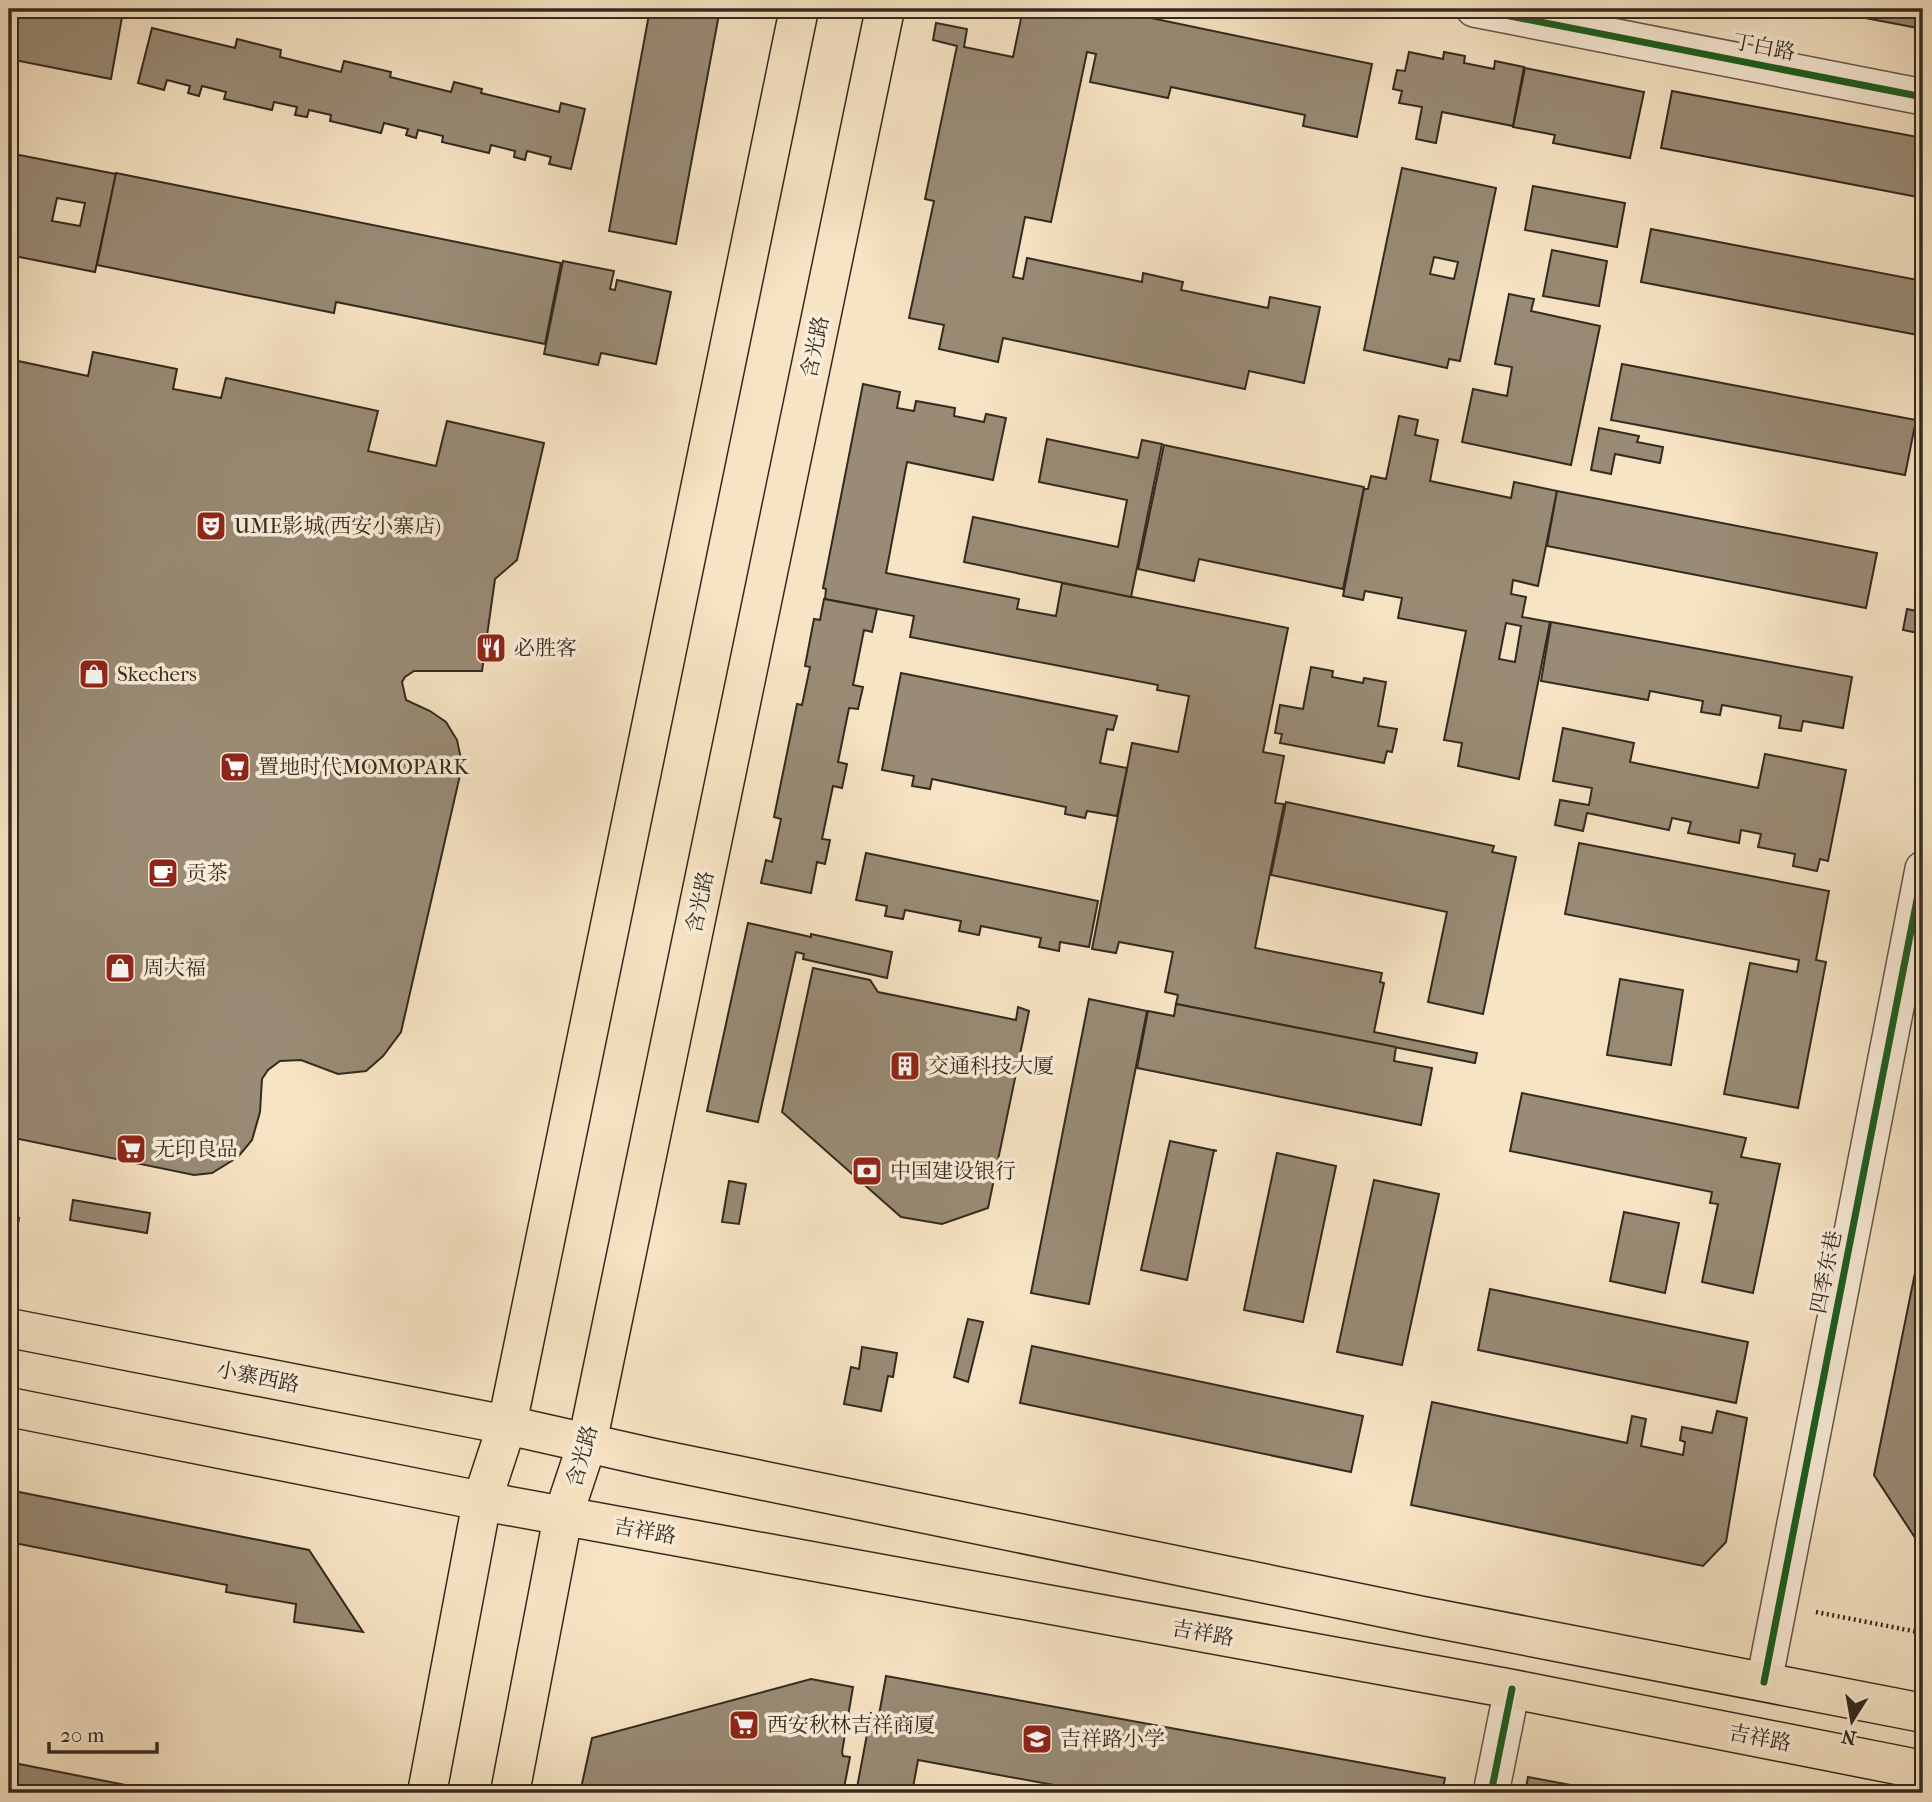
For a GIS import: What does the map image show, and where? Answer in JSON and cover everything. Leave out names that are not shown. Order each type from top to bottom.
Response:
[{"type":"main road","points":[[427,1793],[482,1501],[507,1425],[799,9]]},
{"type":"main road","name":"含光路","points":[[510,1793],[563,1516],[587,1444],[885,9]]},
{"type":"main road","name":"小寨西路","points":[[9,1328],[507,1425]]},
{"type":"main road","points":[[9,1407],[482,1501]]},
{"type":"main road","points":[[507,1425],[587,1444],[1423,1616],[1923,1713]]},
{"type":"main road","name":"吉祥路","points":[[482,1501],[1513,1689],[1923,1770]]},
{"type":"street","name":"丁白路","points":[[1474,9],[1582,19],[1923,97]]},
{"type":"street","name":"四季东巷","points":[[1764,1682],[1923,869]]},
{"type":"street","points":[[1491,1793],[1513,1689]]},
{"type":"path","points":[[1816,1612],[1923,1633]]},
{"type":"building","points":[[9,9],[77,9],[122,17],[111,79],[9,59]]},
{"type":"building","points":[[650,9],[720,9],[676,244],[609,231]]},
{"type":"building","points":[[1023,9],[1108,9],[1372,64],[1357,137],[1303,126],[1305,115],[1171,87],[1168,98],[1090,82],[1096,54],[1087,52],[1051,222],[1025,217],[1013,277],[1023,279],[1027,258],[1142,282],[1143,273],[1183,282],[1181,290],[1268,308],[1270,297],[1320,307],[1304,383],[1249,371],[1245,389],[1003,338],[998,362],[939,349],[944,325],[909,318],[934,201],[925,199],[957,46],[933,40],[936,23],[967,29],[964,47],[1013,57]]},
{"type":"building","points":[[1818,9],[1923,9],[1923,29]]},
{"type":"building","points":[[152,28],[235,48],[237,39],[281,50],[280,57],[341,72],[344,61],[391,72],[390,77],[451,92],[454,82],[482,89],[481,93],[559,112],[561,103],[585,109],[571,169],[549,164],[551,157],[527,151],[525,160],[514,157],[515,151],[491,145],[489,153],[442,142],[443,136],[418,130],[416,138],[406,135],[408,129],[384,123],[381,133],[330,121],[331,115],[309,110],[307,117],[295,115],[297,107],[274,102],[272,110],[224,99],[226,92],[202,86],[199,96],[188,93],[190,86],[167,80],[164,90],[138,83]]},
{"type":"building","points":[[1409,52],[1443,59],[1444,52],[1465,56],[1464,63],[1494,69],[1495,61],[1524,67],[1513,126],[1442,112],[1436,143],[1416,139],[1422,107],[1399,103],[1402,91],[1393,89],[1397,70],[1405,71]]},
{"type":"building","points":[[1525,68],[1644,92],[1630,158],[1553,143],[1555,135],[1513,127]]},
{"type":"building","points":[[1672,91],[1923,138],[1923,198],[1661,148]]},
{"type":"building","points":[[9,153],[116,174],[95,272],[9,255]],"holes":[[[57,198],[85,203],[80,226],[52,221]]]},
{"type":"building","points":[[1402,168],[1496,188],[1460,361],[1449,359],[1447,368],[1364,350]],"holes":[[[1434,257],[1458,262],[1454,279],[1430,274]]]},
{"type":"building","points":[[116,173],[561,263],[545,344],[336,302],[334,313],[97,265]]},
{"type":"building","points":[[1533,186],[1625,203],[1617,247],[1525,230]]},
{"type":"building","points":[[1651,229],[1923,281],[1923,336],[1641,282]]},
{"type":"building","points":[[1552,250],[1607,261],[1599,306],[1543,296]]},
{"type":"building","points":[[563,261],[614,271],[610,289],[615,290],[617,280],[671,292],[656,364],[601,353],[598,365],[544,354]]},
{"type":"building","points":[[1509,294],[1534,299],[1531,311],[1600,326],[1571,465],[1462,442],[1473,389],[1507,396],[1512,367],[1495,364]]},
{"type":"building","name":"置地时代MOMOPARK","points":[[93,352],[177,369],[173,389],[221,398],[226,378],[378,411],[368,451],[436,466],[447,421],[544,443],[517,560],[495,579],[482,671],[414,671],[402,682],[406,700],[446,722],[457,740],[461,759],[460,775],[401,1032],[383,1056],[366,1071],[338,1074],[301,1060],[280,1061],[268,1070],[262,1079],[260,1112],[252,1140],[238,1157],[212,1173],[194,1175],[9,1137],[9,359],[88,376]]},
{"type":"building","points":[[1622,364],[1916,420],[1905,475],[1611,420]]},
{"type":"building","points":[[863,384],[900,392],[897,408],[914,411],[916,401],[955,408],[954,416],[984,422],[986,414],[1006,418],[993,480],[907,462],[886,573],[1019,599],[1017,609],[1056,616],[1062,583],[1288,628],[1263,752],[1284,756],[1275,803],[1284,804],[1255,948],[1382,973],[1380,982],[1384,983],[1374,1032],[1477,1053],[1475,1063],[1176,1004],[1178,995],[1165,992],[1173,952],[1119,942],[1116,953],[1092,949],[1132,743],[1178,752],[1189,696],[1157,690],[1158,685],[910,637],[914,616],[825,599],[826,589],[823,588]]},
{"type":"building","points":[[1399,416],[1418,420],[1415,435],[1438,440],[1430,481],[1511,498],[1514,482],[1557,491],[1538,586],[1513,580],[1511,594],[1526,597],[1522,617],[1550,622],[1519,779],[1458,766],[1462,743],[1444,740],[1466,631],[1398,618],[1402,598],[1365,591],[1363,600],[1343,596],[1364,489],[1368,489],[1371,476],[1386,479]],"holes":[[[1506,623],[1521,626],[1515,662],[1499,659]]]},
{"type":"building","points":[[1599,428],[1639,436],[1637,442],[1663,447],[1660,463],[1615,454],[1611,474],[1591,470]]},
{"type":"building","points":[[1047,439],[1138,458],[1142,440],[1162,444],[1131,597],[964,562],[973,517],[1118,547],[1127,500],[1039,482]]},
{"type":"building","points":[[1164,445],[1364,487],[1343,589],[1199,559],[1194,581],[1138,569]]},
{"type":"building","points":[[1557,491],[1877,553],[1866,608],[1547,546]]},
{"type":"building","points":[[824,599],[877,609],[872,632],[864,630],[853,685],[863,687],[858,709],[849,708],[838,762],[847,764],[842,788],[833,786],[822,839],[830,840],[825,864],[817,862],[811,893],[761,883],[766,860],[772,862],[781,819],[774,817],[797,704],[802,705],[810,667],[805,666],[814,619],[820,620]]},
{"type":"building","points":[[1907,609],[1922,612],[1918,633],[1903,630]]},
{"type":"building","points":[[1551,622],[1852,677],[1843,728],[1803,721],[1801,731],[1779,728],[1781,716],[1722,705],[1720,715],[1701,712],[1703,701],[1650,691],[1648,700],[1541,681]]},
{"type":"building","points":[[1311,667],[1333,671],[1332,677],[1363,683],[1364,678],[1386,682],[1378,726],[1397,729],[1392,752],[1387,751],[1384,763],[1280,743],[1282,734],[1275,733],[1280,705],[1303,709]]},
{"type":"building","points":[[901,673],[1117,716],[1113,730],[1107,729],[1100,763],[1127,768],[1117,816],[1087,811],[1085,818],[1065,814],[1066,807],[932,779],[930,789],[912,786],[914,776],[882,770]]},
{"type":"building","points":[[1563,728],[1634,743],[1630,762],[1758,788],[1765,754],[1846,770],[1828,861],[1820,859],[1817,871],[1793,866],[1795,854],[1758,847],[1761,834],[1741,830],[1739,843],[1688,833],[1691,822],[1672,818],[1669,830],[1587,813],[1583,831],[1555,825],[1560,800],[1589,805],[1592,788],[1553,781]]},
{"type":"building","points":[[1286,802],[1494,846],[1492,852],[1516,857],[1483,1014],[1428,1002],[1447,912],[1271,875]]},
{"type":"building","points":[[1579,843],[1829,891],[1816,960],[1826,962],[1798,1108],[1724,1094],[1750,963],[1797,972],[1799,960],[1565,914]]},
{"type":"building","points":[[866,853],[1098,901],[1089,947],[1060,942],[1059,951],[1039,947],[1041,938],[981,926],[979,935],[959,931],[961,921],[905,910],[903,919],[885,916],[887,906],[856,900]]},
{"type":"building","points":[[748,923],[892,952],[887,978],[803,959],[804,954],[796,952],[758,1122],[707,1111]]},
{"type":"building","name":"交通科技大厦","points":[[813,968],[870,980],[878,992],[1016,1020],[1018,1007],[1029,1011],[988,1208],[942,1224],[901,1217],[782,1112]]},
{"type":"building","points":[[1620,979],[1683,990],[1671,1065],[1607,1055]]},
{"type":"building","points":[[1089,999],[1147,1011],[1089,1304],[1031,1293]]},
{"type":"building","points":[[1176,1004],[1396,1047],[1394,1061],[1432,1068],[1421,1125],[1137,1068],[1148,1011],[1174,1016]]},
{"type":"building","points":[[1522,1093],[1746,1138],[1741,1157],[1780,1164],[1753,1293],[1702,1282],[1718,1204],[1710,1203],[1712,1192],[1510,1151]]},
{"type":"building","points":[[1170,1141],[1214,1150],[1187,1280],[1141,1270]]},
{"type":"building","points":[[1277,1153],[1336,1166],[1303,1322],[1244,1310]]},
{"type":"building","points":[[1374,1180],[1439,1194],[1402,1365],[1337,1352]]},
{"type":"building","points":[[729,1181],[746,1184],[739,1224],[722,1222]]},
{"type":"building","points":[[73,1200],[150,1213],[147,1233],[70,1220]]},
{"type":"building","points":[[1624,1212],[1679,1223],[1665,1293],[1610,1281]]},
{"type":"building","points":[[9,1215],[19,1218],[15,1240],[9,1239]]},
{"type":"building","points":[[1923,1264],[1923,1550],[1874,1475],[1916,1268]]},
{"type":"building","points":[[1490,1289],[1748,1342],[1736,1403],[1478,1350]]},
{"type":"building","points":[[968,1319],[983,1322],[968,1382],[954,1377]]},
{"type":"building","points":[[1032,1346],[1363,1416],[1351,1472],[1020,1403]]},
{"type":"building","points":[[862,1347],[897,1353],[893,1377],[888,1376],[881,1411],[844,1404],[851,1367],[859,1369]]},
{"type":"building","points":[[1432,1402],[1627,1443],[1632,1416],[1646,1419],[1641,1446],[1683,1455],[1685,1442],[1680,1440],[1682,1427],[1712,1433],[1717,1411],[1747,1418],[1726,1542],[1703,1566],[1411,1505]]},
{"type":"building","points":[[9,1490],[309,1550],[363,1632],[294,1622],[296,1604],[226,1592],[227,1585],[9,1542]]},
{"type":"building","name":"吉祥路小学","points":[[886,1676],[1445,1778],[1442,1793],[1097,1793],[918,1760],[912,1793],[856,1793],[871,1713],[879,1715]]},
{"type":"building","name":"西安秋林吉祥商厦","points":[[811,1679],[853,1687],[842,1752],[843,1756],[850,1757],[843,1793],[580,1793],[592,1738]]},
{"type":"building","points":[[9,1762],[166,1793],[9,1793]]},
{"type":"building","points":[[1528,1777],[1613,1793],[1525,1793]]},
{"type":"cycle path","points":[[1474,9],[1923,97]]},
{"type":"cycle path","points":[[1764,1682],[1923,869]]},
{"type":"cycle path","points":[[1491,1793],[1512,1689]]},
{"type":"place","name":"UME影城(西安小寨店)","points":[[211,526]]},
{"type":"place","name":"必胜客","points":[[491,648]]},
{"type":"place","name":"Skechers","points":[[94,674]]},
{"type":"place","name":"置地时代MOMOPARK","points":[[235,767]]},
{"type":"place","name":"贡茶","points":[[163,873]]},
{"type":"place","name":"周大福","points":[[120,968]]},
{"type":"place","name":"交通科技大厦","points":[[905,1066]]},
{"type":"place","name":"无印良品","points":[[131,1149]]},
{"type":"place","name":"中国建设银行","points":[[867,1171]]},
{"type":"place","name":"西安秋林吉祥商厦","points":[[744,1725]]},
{"type":"place","name":"吉祥路小学","points":[[1037,1739]]}]
